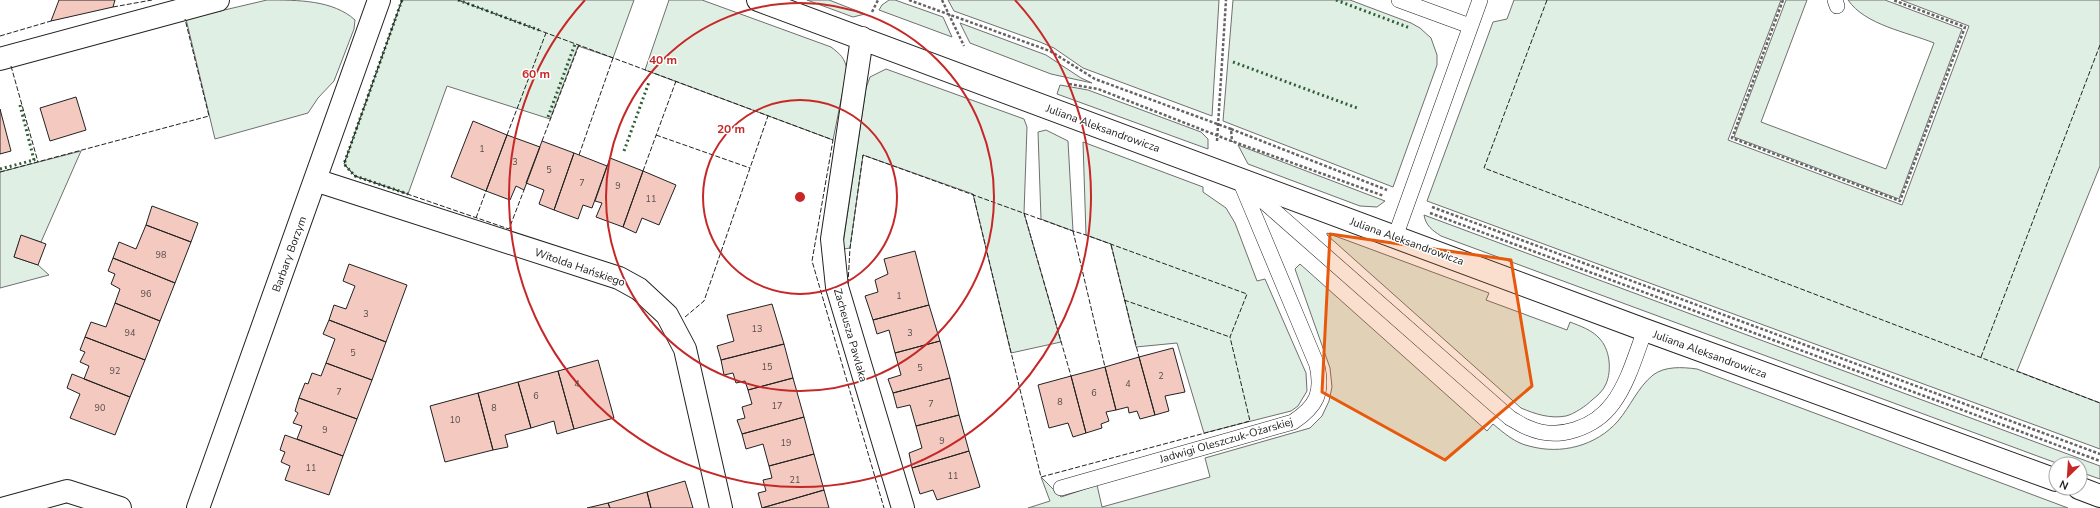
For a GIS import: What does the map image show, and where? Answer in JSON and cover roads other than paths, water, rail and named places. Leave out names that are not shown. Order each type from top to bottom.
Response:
[{"type":"street","points":[[0,58],[218,0]]},
{"type":"street","name":"Juliana Aleksandrowicza","points":[[758,0],[1646,330],[2048,477]]},
{"type":"street","name":"Barbary Borzym","points":[[198,508],[315,180],[373,2]]},
{"type":"street","name":"Zacheusza Pawlaka","points":[[862,38],[832,239],[836,286],[904,508]]},
{"type":"street","name":"Witolda Hańskiego","points":[[315,180],[619,278],[639,289],[667,315],[685,348],[721,508]]},
{"type":"street","points":[[5,508],[67,491],[120,508]]},
{"type":"street","points":[[2088,491],[2100,496]]},
{"type":"lane","points":[[1399,0],[1470,26]]},
{"type":"lane","points":[[1395,237],[1480,0]]},
{"type":"lane","points":[[1234,177],[1510,418],[1530,429],[1558,433],[1578,429],[1596,421],[1614,403],[1625,382],[1646,330]]},
{"type":"lane","name":"Jadwigi Oleszczuk-Ożarskiej","points":[[1061,488],[1293,422],[1308,412],[1316,401],[1321,383],[1317,365],[1234,177]]}]
